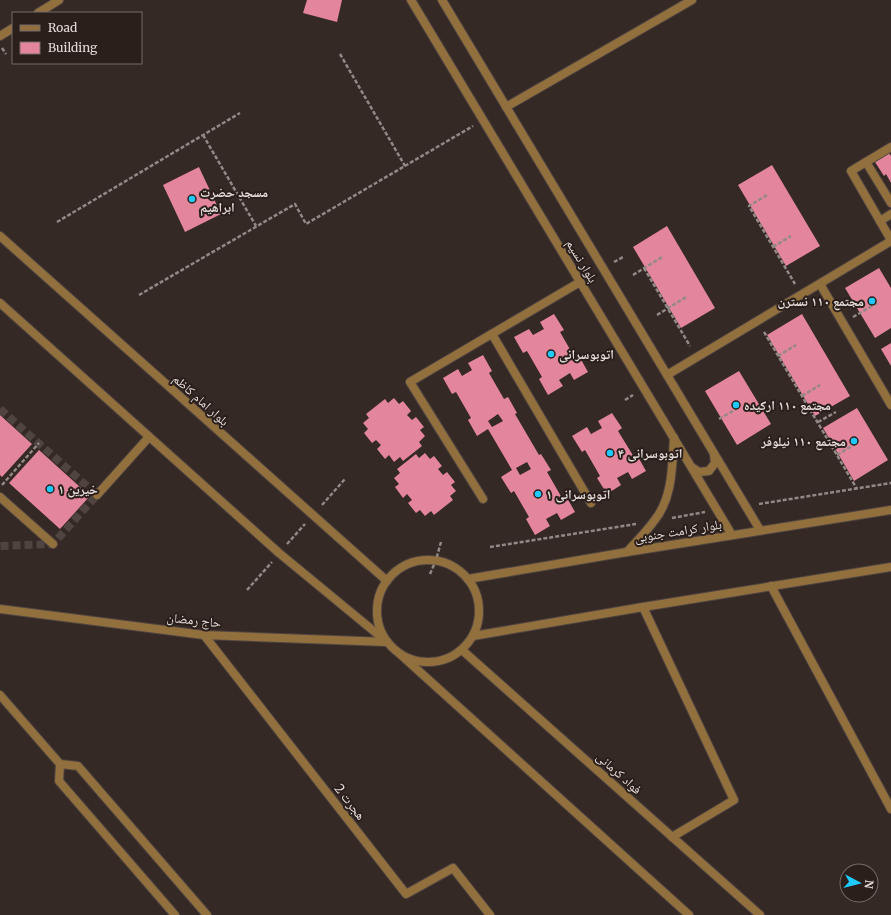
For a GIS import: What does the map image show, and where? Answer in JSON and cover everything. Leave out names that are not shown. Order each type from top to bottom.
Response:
[{"type":"street","points":[[40,12],[59,0]]},
{"type":"street","name":"بلوار نسیم","points":[[412,0],[732,535]]},
{"type":"street","name":"بلوار نسیم","points":[[442,0],[760,530]]},
{"type":"street","points":[[506,107],[692,0]]},
{"type":"street","points":[[0,36],[12,29]]},
{"type":"street","points":[[667,375],[891,240],[851,171],[891,147]]},
{"type":"street","points":[[866,162],[891,203]]},
{"type":"street","points":[[880,221],[891,214]]},
{"type":"street","name":"بلوار امام کاظم","points":[[0,236],[387,581]]},
{"type":"street","points":[[483,499],[410,382],[580,282]]},
{"type":"street","points":[[820,284],[891,405]]},
{"type":"street","points":[[0,304],[279,553],[387,642],[689,915]]},
{"type":"street","points":[[492,334],[591,503]]},
{"type":"street","points":[[97,495],[149,437]]},
{"type":"street","points":[[627,552],[655,520],[663,506],[671,480],[674,438]]},
{"type":"street","points":[[691,466],[694,470],[699,472],[709,471],[715,463],[713,452]]},
{"type":"street","points":[[0,497],[53,544]]},
{"type":"street","name":"بلوار کرامت جنوبی","points":[[468,579],[760,530],[891,510]]},
{"type":"street","points":[[387,642],[380,628],[377,612],[381,591],[394,573],[404,566],[425,560],[436,560],[462,572],[475,589],[478,601],[480,613],[478,625],[473,636],[462,650],[443,661],[432,663],[421,662],[400,654]]},
{"type":"street","points":[[473,636],[643,606],[891,567]]},
{"type":"street","points":[[771,586],[891,809]]},
{"type":"street","points":[[643,606],[734,800],[672,837]]},
{"type":"street","name":"حاج رمضان","points":[[0,609],[204,634],[387,642]]},
{"type":"street","name":"هجرت 2","points":[[204,634],[406,894],[453,868],[490,915]]},
{"type":"street","name":"فواد کرمانی","points":[[462,650],[760,915]]},
{"type":"street","points":[[0,695],[60,764],[78,766],[207,915]]},
{"type":"street","points":[[60,764],[59,781],[175,915]]},
{"type":"path","points":[[340,54],[405,166]]},
{"type":"path","points":[[57,222],[240,113]]},
{"type":"path","points":[[139,295],[294,204],[306,224],[483,120]]},
{"type":"path","points":[[203,135],[256,226]]},
{"type":"path","points":[[767,195],[749,206],[802,295]]},
{"type":"path","points":[[773,247],[791,236]]},
{"type":"path","points":[[633,274],[662,257]]},
{"type":"path","points":[[644,268],[697,357]]},
{"type":"path","points":[[657,315],[686,298]]},
{"type":"path","points":[[843,323],[877,303]]},
{"type":"path","points":[[758,321],[857,488]]},
{"type":"path","points":[[778,356],[796,345]]},
{"type":"path","points":[[802,396],[820,385]]},
{"type":"path","points":[[719,419],[738,408]]},
{"type":"path","points":[[818,422],[836,412]]},
{"type":"path","points":[[0,487],[39,443]]},
{"type":"path","points":[[837,455],[855,444]]},
{"type":"path","points":[[247,590],[345,479]]},
{"type":"path","points":[[745,506],[891,483]]},
{"type":"path","points":[[490,547],[717,510]]},
{"type":"path","points":[[430,574],[441,542]]},
{"type":"building","points":[[307,0],[342,0],[337,22],[303,13]]},
{"type":"building","points":[[889,153],[891,156],[891,183],[886,174],[884,176],[875,162]]},
{"type":"building","points":[[772,165],[820,246],[786,266],[738,185]]},
{"type":"building","name":"مسجد حضرت ابراهیم","points":[[199,167],[221,214],[185,232],[163,185]]},
{"type":"building","points":[[667,226],[715,308],[681,328],[633,247]]},
{"type":"building","name":"مجتمع ۱۱۰ نسترن","points":[[879,268],[891,288],[891,328],[875,338],[845,288]]},
{"type":"building","name":"اتوبوسرانی","points":[[554,314],[564,330],[560,332],[575,358],[579,356],[588,372],[574,380],[570,373],[559,380],[563,386],[548,395],[539,379],[542,377],[527,351],[523,353],[514,337],[529,329],[533,335],[544,329],[540,322]]},
{"type":"building","points":[[802,314],[850,396],[815,416],[767,335]]},
{"type":"building","points":[[891,343],[891,366],[881,349]]},
{"type":"building","points":[[483,355],[492,371],[489,373],[504,399],[508,397],[517,413],[515,414],[539,455],[541,454],[551,470],[547,472],[562,498],[566,496],[575,512],[561,520],[557,513],[546,519],[550,526],[535,535],[526,519],[529,517],[514,491],[511,493],[501,477],[512,470],[488,429],[477,436],[468,420],[471,418],[456,392],[452,394],[443,378],[458,369],[462,376],[472,370],[468,363]],"holes":[[[498,414],[503,421],[492,427],[488,421]],[[527,462],[531,469],[520,475],[516,468]]]},
{"type":"building","name":"مجتمع ۱۱۰ ارکیده","points":[[739,371],[771,424],[737,445],[705,391]]},
{"type":"building","points":[[394,398],[399,404],[403,401],[411,411],[407,415],[412,420],[416,417],[424,427],[420,430],[425,436],[419,442],[422,446],[403,461],[400,457],[394,462],[389,455],[385,459],[377,449],[381,445],[376,440],[372,443],[364,433],[368,429],[363,423],[369,418],[366,414],[385,399],[388,403]]},
{"type":"building","name":"مجتمع ۱۱۰ نیلوفر","points":[[857,408],[888,460],[854,481],[823,428]]},
{"type":"building","name":"اتوبوسرانی ۴","points":[[612,413],[622,428],[618,431],[634,457],[637,455],[646,471],[632,479],[628,472],[617,478],[621,485],[607,494],[597,478],[600,476],[585,450],[582,452],[572,436],[587,427],[591,434],[602,428],[598,421]]},
{"type":"building","points":[[0,415],[32,444],[2,477],[0,475]]},
{"type":"building","name":"خیرین ۱","points":[[39,450],[90,496],[60,529],[9,483]]},
{"type":"building","points":[[425,453],[430,459],[434,456],[442,466],[438,469],[443,475],[447,472],[455,482],[451,485],[456,491],[450,496],[453,500],[434,515],[431,511],[425,516],[420,510],[416,513],[408,503],[412,500],[407,494],[403,498],[395,487],[399,484],[394,478],[400,473],[397,469],[416,454],[419,458]]},
{"type":"tunnel","points":[[0,409],[97,495],[53,544],[0,546]]},
{"type":"place","name":"مسجد حضرت ابراهیم","points":[[192,199]]},
{"type":"place","name":"مجتمع ۱۱۰ نسترن","points":[[872,301]]},
{"type":"place","name":"اتوبوسرانی","points":[[551,354]]},
{"type":"place","name":"مجتمع ۱۱۰ ارکیده","points":[[736,405]]},
{"type":"place","name":"مجتمع ۱۱۰ نیلوفر","points":[[854,441]]},
{"type":"place","name":"اتوبوسرانی ۴","points":[[610,453]]},
{"type":"place","name":"خیرین ۱","points":[[50,489]]},
{"type":"place","name":"اتوبوسرانی ۱","points":[[538,494]]}]
